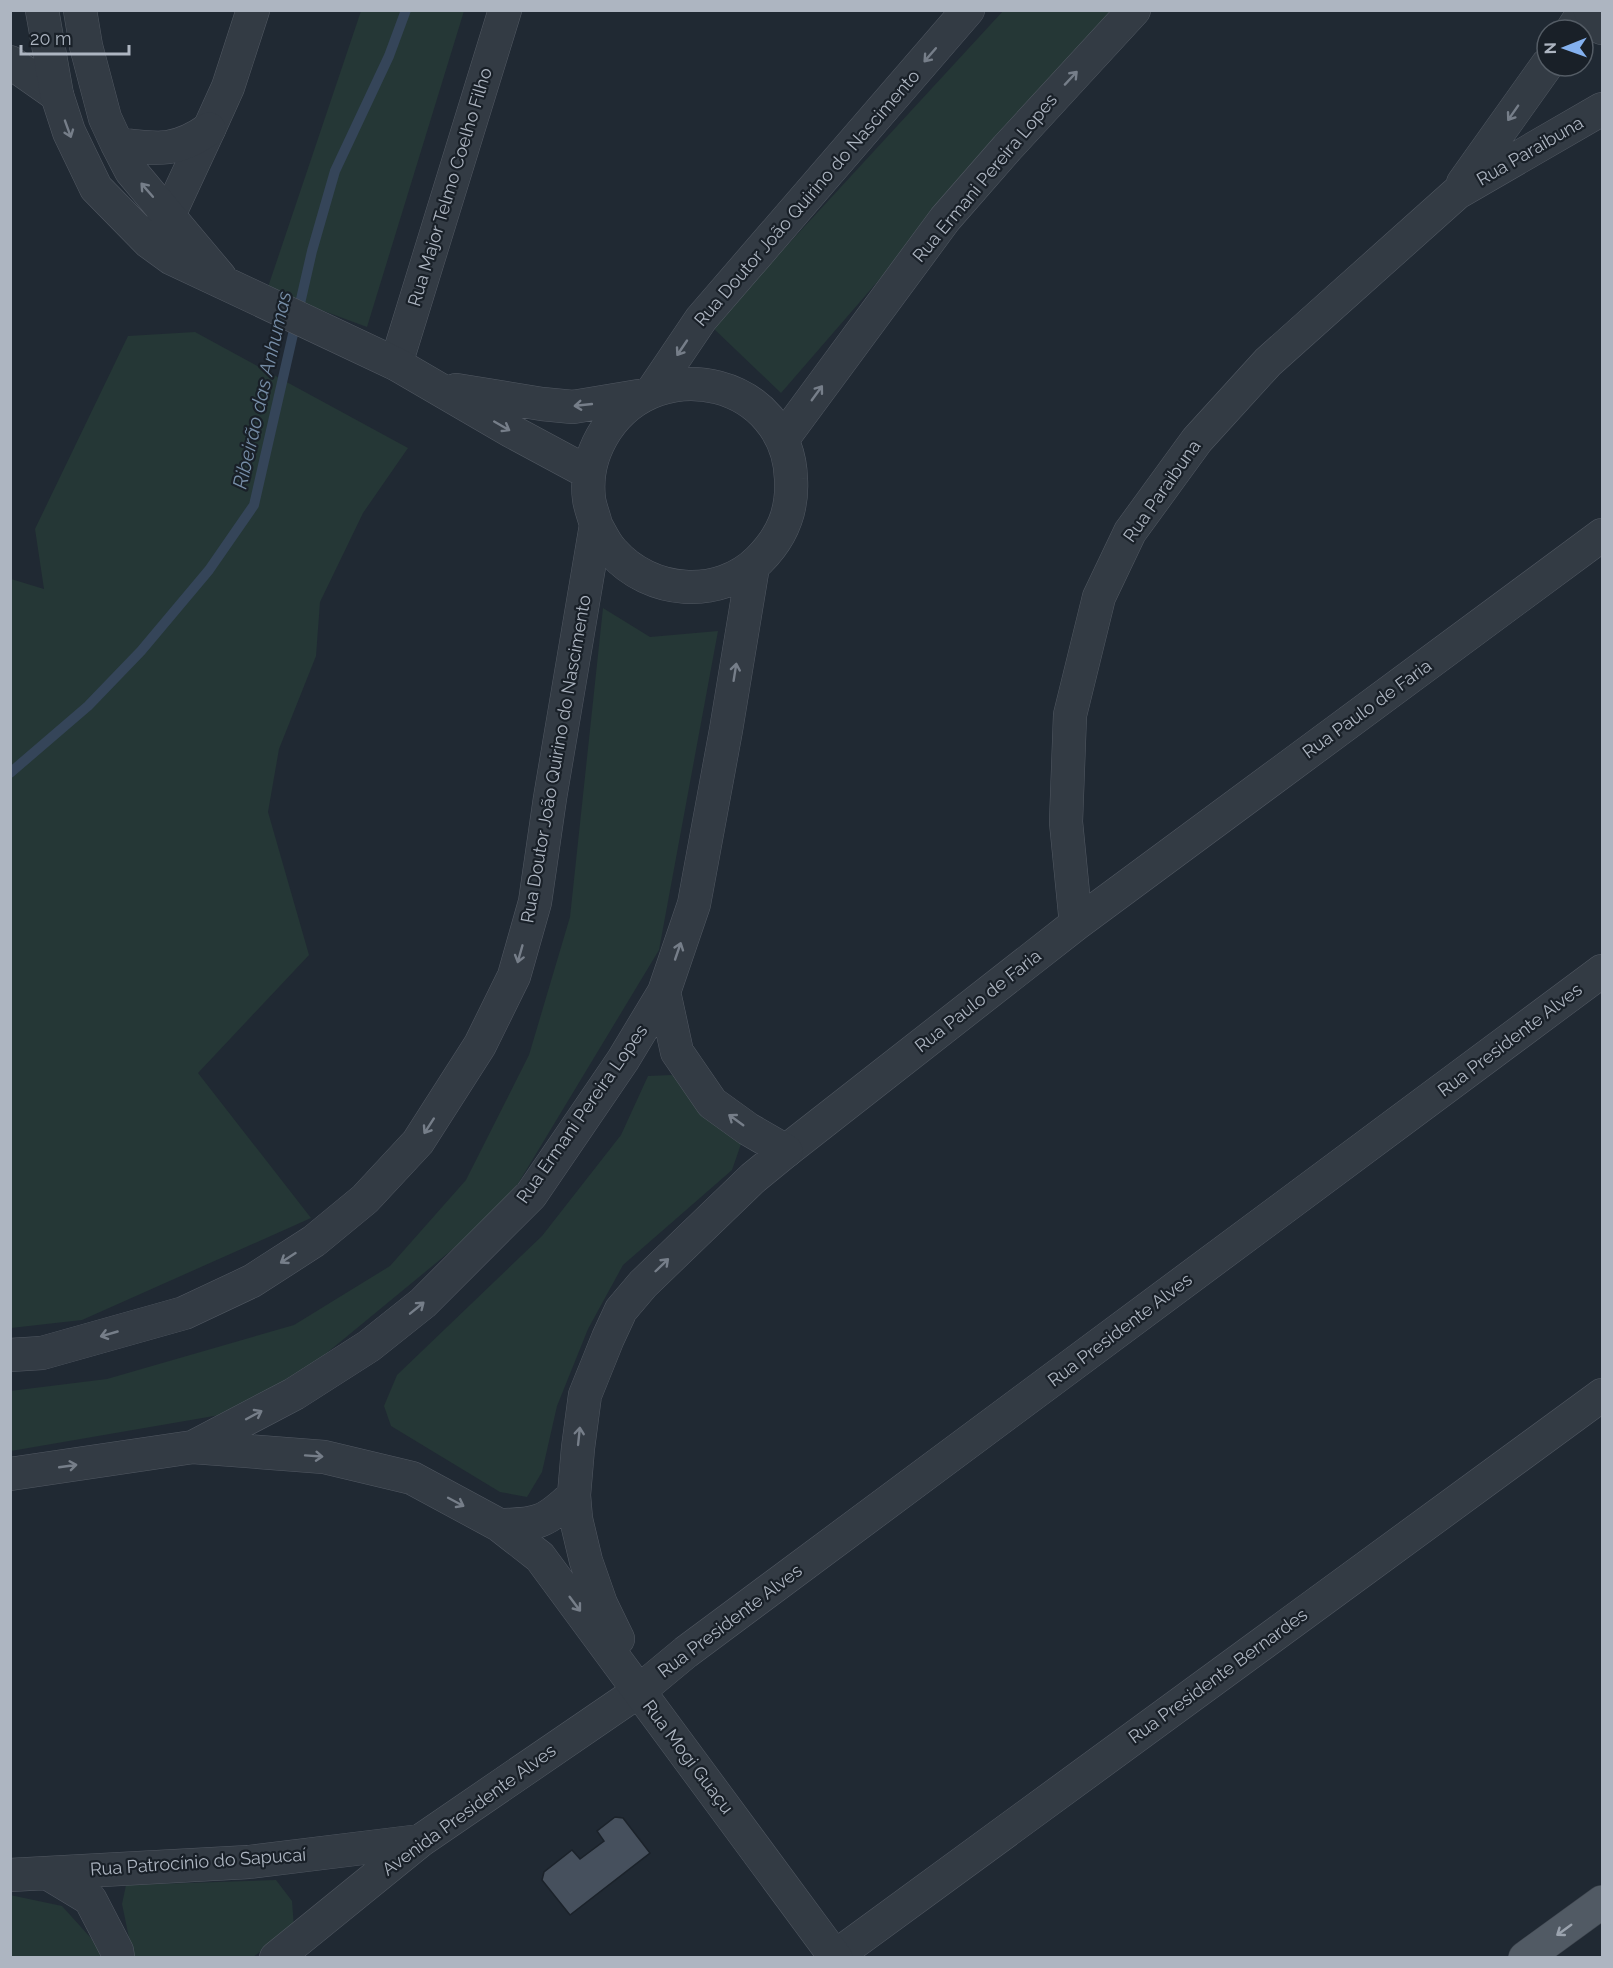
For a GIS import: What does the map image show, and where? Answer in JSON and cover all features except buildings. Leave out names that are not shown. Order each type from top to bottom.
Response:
[{"type":"main road","points":[[1525,1958],[1602,1902]]},
{"type":"street","points":[[42,10],[57,95],[69,132],[96,188],[149,242],[171,258],[396,364],[589,473]]},
{"type":"street","points":[[80,10],[86,46],[105,118],[131,171],[234,288]]},
{"type":"street","points":[[149,242],[169,215],[228,87],[253,10]]},
{"type":"street","name":"Rua Major Telmo Coelho Filho","points":[[396,364],[505,10]]},
{"type":"street","name":"Rua Doutor João Quirino do Nascimento","points":[[647,393],[701,319],[968,10]]},
{"type":"street","name":"Rua Ermani Pereira Lopes","points":[[782,440],[945,219],[1007,147],[1134,10]]},
{"type":"street","points":[[1588,10],[1602,28]]},
{"type":"street","points":[[10,62],[57,95]]},
{"type":"street","name":"Rua Paraibuna","points":[[1456,193],[1538,78]]},
{"type":"street","name":"Rua Paraibuna","points":[[1076,924],[1065,822],[1070,715],[1099,597],[1130,532],[1197,440],[1268,362],[1456,193],[1602,109]]},
{"type":"street","points":[[117,144],[153,149],[172,148],[191,142],[209,129]]},
{"type":"street","points":[[433,386],[542,404],[573,406],[647,393],[677,384],[703,383],[727,390],[749,401],[768,419],[782,440],[791,466],[792,495],[786,522],[773,547],[753,566],[726,582],[695,588],[664,585],[636,572],[612,552],[596,525],[589,499],[589,473],[598,442],[615,416],[647,393]]},
{"type":"street","name":"Rua Doutor João Quirino do Nascimento","points":[[10,1355],[42,1353],[184,1313],[252,1281],[314,1241],[365,1199],[418,1142],[480,1045],[514,976],[536,902],[550,798],[596,525]]},
{"type":"street","name":"Rua Paulo de Faria","points":[[639,1691],[601,1604],[586,1561],[576,1519],[574,1495],[579,1431],[585,1395],[621,1310],[643,1284],[753,1178],[786,1151],[1076,924],[1602,535]]},
{"type":"street","name":"Rua Ermani Pereira Lopes","points":[[10,1474],[193,1447],[294,1394],[369,1346],[423,1303],[531,1195],[623,1060],[664,992],[694,904],[753,566]]},
{"type":"street","name":"Rua Presidente Alves","points":[[639,1691],[696,1645],[1602,971]]},
{"type":"street","points":[[664,992],[677,1052],[712,1103],[748,1129],[786,1151]]},
{"type":"street","name":"Rua Presidente Bernardes","points":[[835,1957],[1602,1395]]},
{"type":"street","points":[[193,1447],[324,1456],[412,1478],[499,1525],[528,1525],[554,1514],[574,1495]]},
{"type":"street","name":"Rua Mogi Guaçu","points":[[499,1525],[540,1557],[835,1957]]},
{"type":"street","name":"Avenida Presidente Alves","points":[[276,1958],[420,1841],[639,1691]]},
{"type":"street","name":"Rua Patrocínio do Sapucaí","points":[[10,1875],[249,1862],[420,1841]]},
{"type":"street","points":[[47,1873],[90,1899],[117,1951],[118,1958]]},
{"type":"shaded area","points":[[361,11],[464,11],[367,327],[267,290]]},
{"type":"shaded area","points":[[1003,11],[1112,11],[781,393],[712,327]]},
{"type":"shaded area","points":[[195,332],[408,448],[363,513],[320,602],[316,656],[279,749],[268,812],[309,955],[198,1073],[311,1218],[82,1320],[11,1328],[11,579],[44,589],[35,529],[128,336]]},
{"type":"shaded area","points":[[603,608],[650,637],[718,631],[659,950],[504,1207],[260,1408],[11,1451],[10,1391],[107,1379],[294,1325],[390,1266],[466,1180],[529,1055],[570,917]]},
{"type":"shaded area","points":[[672,1075],[741,1144],[732,1170],[623,1265],[588,1329],[557,1406],[542,1472],[527,1497],[500,1492],[391,1426],[384,1406],[397,1375],[542,1236],[621,1135],[648,1076]]},
{"type":"shaded area","points":[[276,1880],[292,1901],[294,1928],[253,1957],[133,1957],[122,1904],[126,1885]]},
{"type":"shaded area","points":[[10,1895],[62,1906],[99,1947],[100,1957],[11,1957]]},
{"type":"waterway","name":"Ribeirão das Anhumas","points":[[10,773],[88,706],[141,651],[209,570],[254,505],[312,251],[335,171],[389,56],[406,10]]}]
